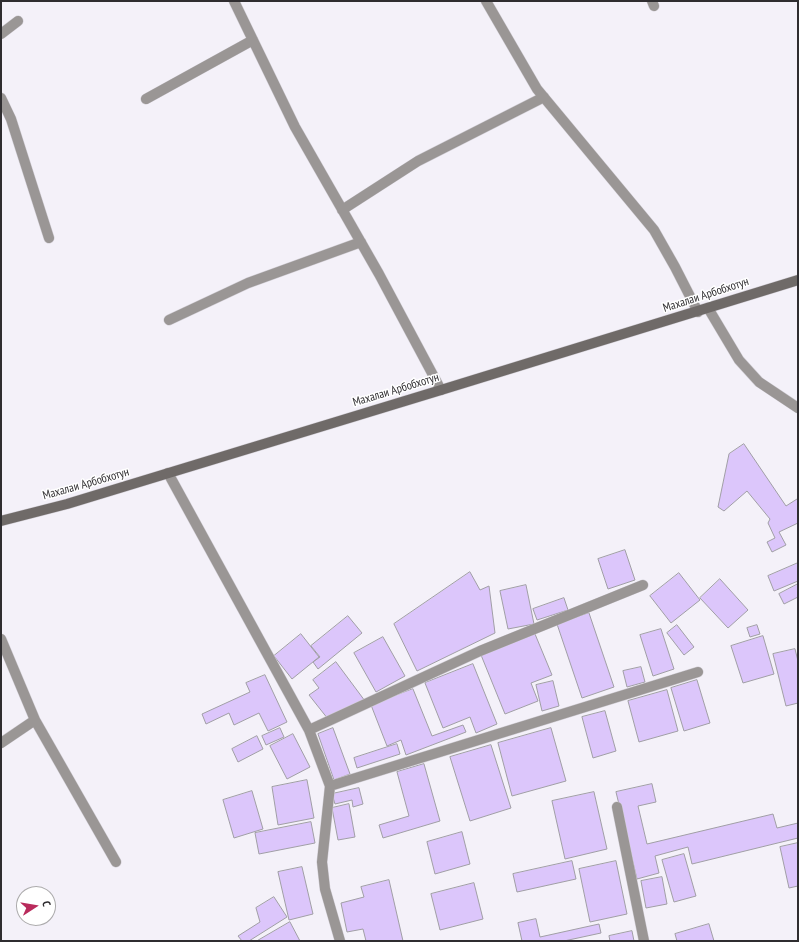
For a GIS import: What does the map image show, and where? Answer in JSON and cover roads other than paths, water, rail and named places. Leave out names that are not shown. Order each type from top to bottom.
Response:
[{"type":"street","points":[[234,1],[295,127],[361,242],[441,390]]},
{"type":"street","points":[[486,1],[537,89],[654,230],[675,266],[698,312]]},
{"type":"street","points":[[1,34],[18,21]]},
{"type":"street","points":[[146,99],[253,40]]},
{"type":"street","points":[[342,210],[418,161],[544,97]]},
{"type":"street","points":[[1,98],[11,119],[49,238]]},
{"type":"street","points":[[169,320],[248,283],[361,242]]},
{"type":"street","name":"Махалаи Арбобхотун","points":[[1,521],[67,504],[698,312],[798,280]]},
{"type":"street","points":[[708,308],[739,360],[759,382],[798,408]]},
{"type":"street","points":[[168,473],[309,730],[330,786],[322,862],[324,889],[340,941]]},
{"type":"street","points":[[309,730],[480,651],[643,585]]},
{"type":"street","points":[[1,639],[35,720],[116,862]]},
{"type":"street","points":[[330,786],[698,672]]},
{"type":"street","points":[[1,743],[35,720]]},
{"type":"street","points":[[617,807],[644,941]]}]
